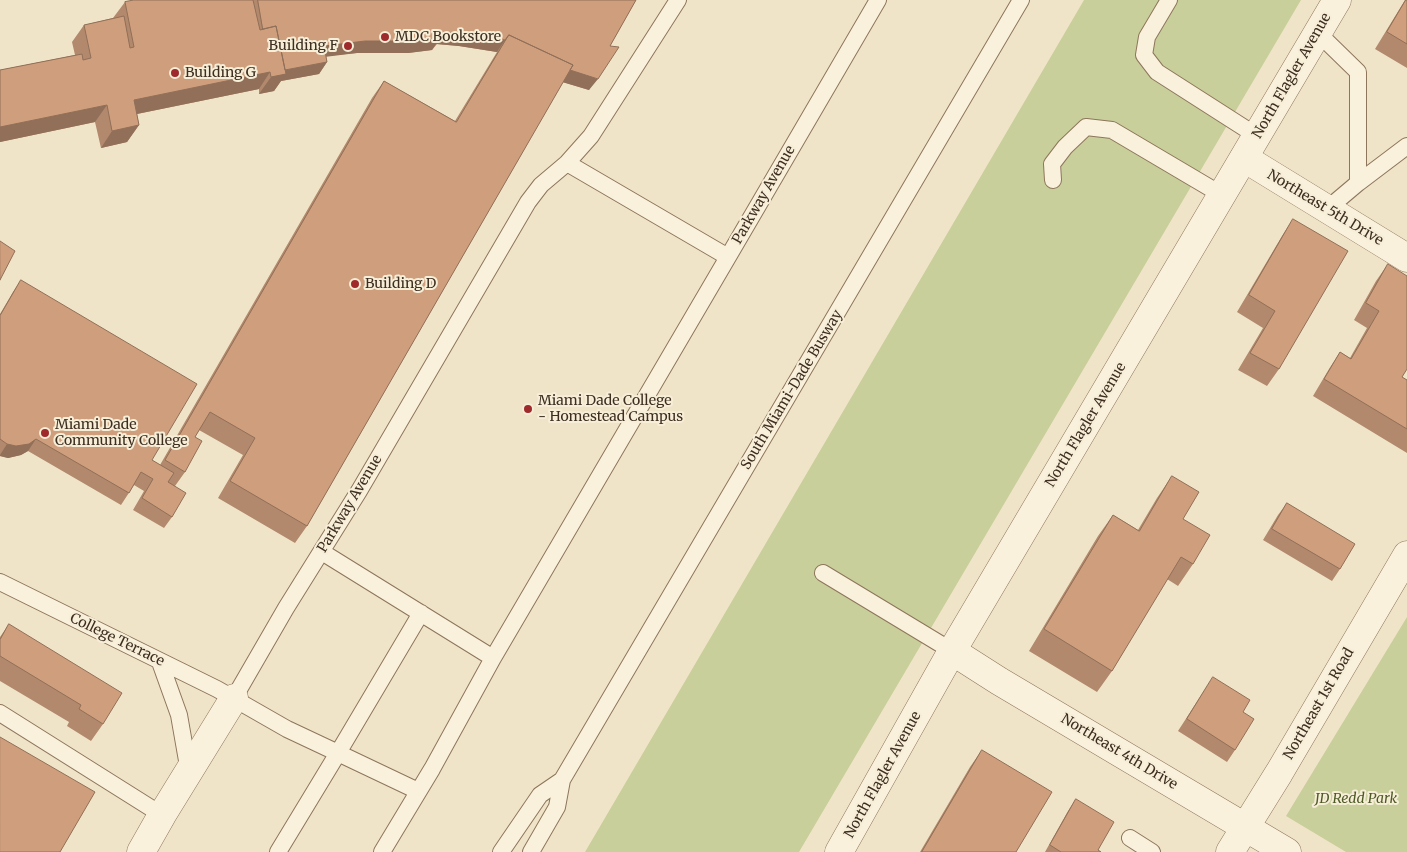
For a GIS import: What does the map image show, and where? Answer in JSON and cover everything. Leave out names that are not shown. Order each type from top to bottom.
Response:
[{"type":"street","name":"North Flagler Avenue","points":[[839,852],[952,651],[1337,0]]},
{"type":"street","name":"Northeast 5th Drive","points":[[1250,147],[1326,210],[1407,258]]},
{"type":"street","name":"Northeast 1st Road","points":[[1230,852],[1407,555]]},
{"type":"street","name":"Northeast 4th Drive","points":[[952,651],[999,681],[1287,852]]},
{"type":"street","name":"Parkway Avenue","points":[[141,852],[234,698]]},
{"type":"lane","name":"Parkway Avenue","points":[[234,698],[528,202],[541,185],[567,162],[591,136],[678,0]]},
{"type":"lane","name":"Parkway Avenue","points":[[567,162],[728,257],[878,0]]},
{"type":"lane","name":"South Miami-Dade Busway","points":[[531,852],[557,807],[562,780],[1021,0]]},
{"type":"lane","points":[[1169,0],[1147,37],[1144,55],[1157,72],[1250,147]]},
{"type":"lane","points":[[1318,33],[1358,72],[1358,183]]},
{"type":"lane","points":[[1053,180],[1052,164],[1065,146],[1086,127],[1112,130],[1222,195]]},
{"type":"lane","points":[[1326,210],[1407,146]]},
{"type":"lane","points":[[382,852],[432,769],[492,658],[728,257]]},
{"type":"lane","points":[[322,552],[492,658]]},
{"type":"lane","points":[[823,572],[952,651]]},
{"type":"lane","name":"College Terrace","points":[[0,582],[234,698],[287,729],[418,791]]},
{"type":"lane","points":[[278,852],[421,613]]},
{"type":"lane","points":[[160,662],[179,714],[189,772]]},
{"type":"lane","points":[[0,713],[162,815]]},
{"type":"lane","name":"South Miami-Dade Busway","points":[[501,852],[540,795],[562,780]]},
{"type":"lane","points":[[1130,838],[1152,852]]},
{"type":"green space","points":[[1084,0],[1301,0],[799,852],[585,852]]},
{"type":"green space","name":"JD Redd Park","points":[[1407,617],[1407,852],[1346,852],[1286,816]]},
{"type":"building","name":"Building G","points":[[134,0],[253,0],[260,30],[276,26],[286,74],[271,77],[270,72],[134,100],[139,125],[112,131],[107,105],[0,127],[0,70],[82,54],[83,60],[91,58],[84,25],[124,16],[130,48],[134,47],[125,2]]},
{"type":"building","name":"Building F","points":[[258,0],[636,0],[610,46],[619,47],[598,79],[570,70],[573,65],[509,35],[505,40],[440,32],[440,38],[416,41],[365,41],[324,46],[327,62],[285,70],[276,26],[263,29]]},
{"type":"building","points":[[1407,0],[1407,44],[1387,32]]},
{"type":"building","name":"Building D","points":[[509,35],[573,65],[307,526],[230,481],[255,438],[210,412],[195,437],[202,441],[185,472],[165,460],[384,81],[456,122]]},
{"type":"building","points":[[1293,219],[1348,251],[1279,369],[1250,353],[1275,311],[1249,295]]},
{"type":"building","points":[[0,241],[15,251],[0,280]]},
{"type":"building","points":[[1388,264],[1407,276],[1407,369],[1402,377],[1407,380],[1407,429],[1324,379],[1340,352],[1351,359],[1379,311],[1366,303]]},
{"type":"building","points":[[21,280],[197,384],[152,460],[174,473],[168,482],[186,493],[172,517],[142,498],[153,479],[141,472],[129,493],[36,439],[29,444],[16,446],[7,444],[0,439],[0,316]]},
{"type":"building","points":[[1172,476],[1199,492],[1183,519],[1210,535],[1193,564],[1181,557],[1112,671],[1044,629],[1113,515],[1139,531]]},
{"type":"building","points":[[1287,503],[1355,544],[1340,569],[1272,529]]},
{"type":"building","points":[[9,624],[122,693],[103,724],[79,709],[81,705],[0,656],[0,640]]},
{"type":"building","points":[[1213,677],[1250,700],[1243,712],[1254,719],[1235,750],[1187,719]]},
{"type":"building","points":[[0,737],[95,792],[60,852],[0,852]]},
{"type":"building","points":[[982,750],[1052,792],[1016,852],[922,852]]},
{"type":"building","points":[[1076,799],[1114,822],[1098,850],[1101,852],[1061,852],[1050,845]]},
{"type":"place","name":"MDC Bookstore","points":[[385,37]]},
{"type":"place","name":"Building F","points":[[348,46]]},
{"type":"place","name":"Building G","points":[[175,73]]},
{"type":"place","name":"Building D","points":[[355,284]]},
{"type":"place","name":"Miami Dade College - Homestead Campus","points":[[528,409]]},
{"type":"place","name":"Miami Dade Community College","points":[[45,433]]}]
